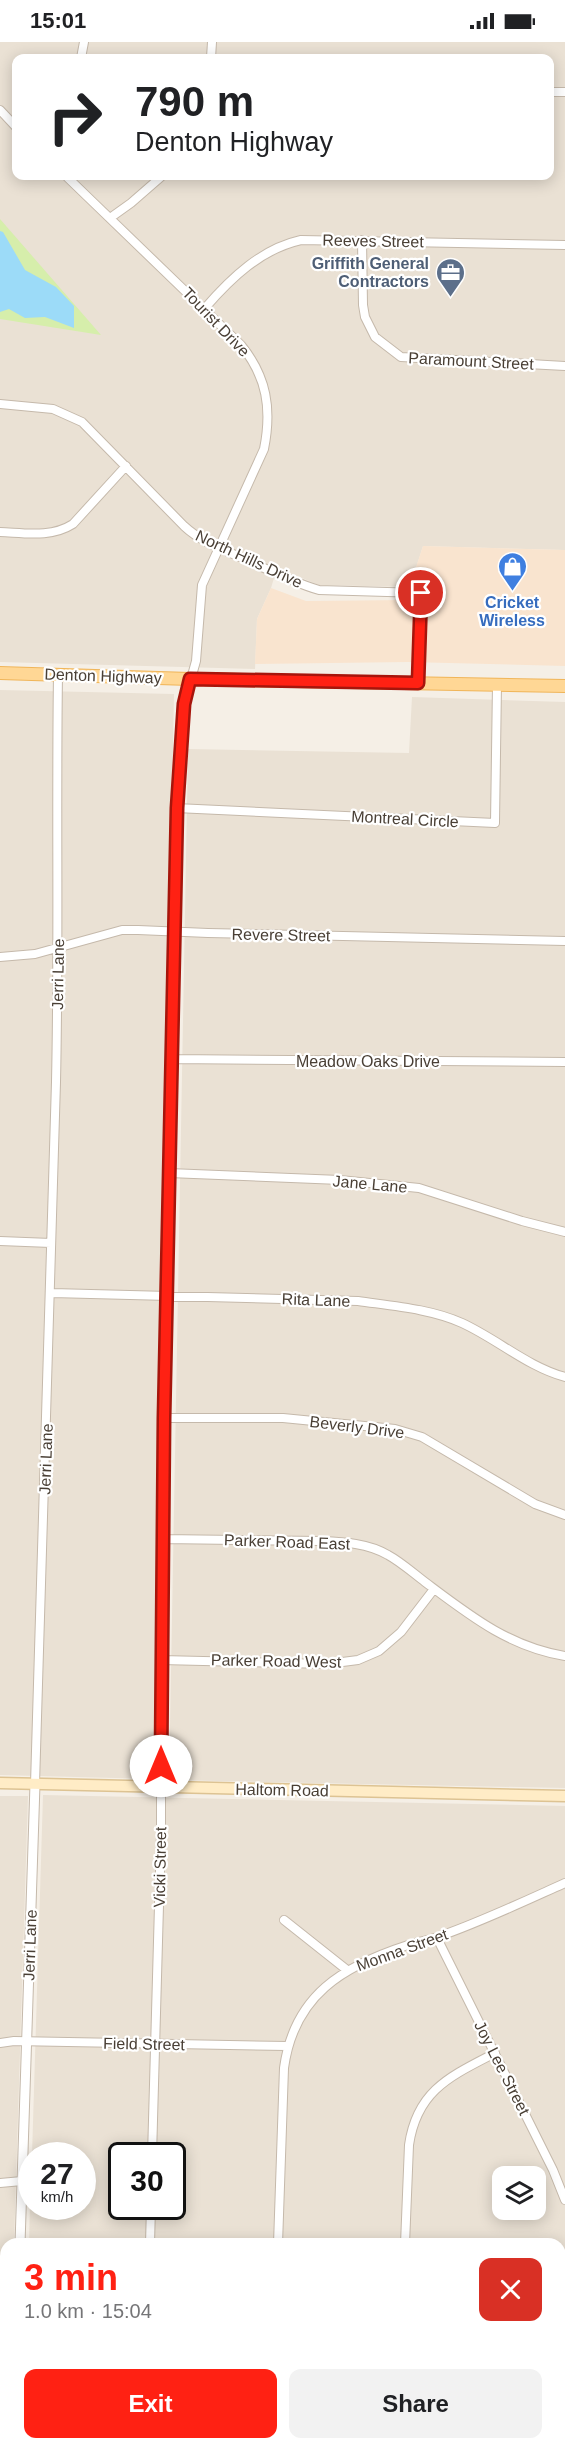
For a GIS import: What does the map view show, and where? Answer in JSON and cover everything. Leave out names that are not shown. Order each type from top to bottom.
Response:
[{"type":"main road","name":"Denton Highway","points":[[0,673],[565,686]]},
{"type":"main road","name":"Haltom Road","points":[[0,1783],[565,1796]]},
{"type":"street","points":[[0,110],[12,123]]},
{"type":"street","name":"Tourist Drive","points":[[70,180],[205,308],[253,360],[259,370],[266,400],[267,433],[264,449],[202,585],[196,661],[190,679]]},
{"type":"street","points":[[110,218],[157,180]]},
{"type":"street","name":"Reeves Street","points":[[205,308],[223,288],[266,253],[301,240],[565,245]]},
{"type":"street","name":"Paramount Street","points":[[362,240],[365,317],[375,337],[401,357],[565,366]]},
{"type":"street","name":"North Hills Drive","points":[[0,404],[53,409],[82,422],[192,534],[219,548],[319,590],[421,593],[418,683]]},
{"type":"street","points":[[0,532],[40,534],[65,530],[126,466]]},
{"type":"street","name":"Jerri Lane","points":[[23,2142],[52,1293],[51,1243],[58,948],[58,675]]},
{"type":"street","name":"Vicki Street","points":[[152,2142],[161,1787],[160,1660],[170,1059],[177,808],[184,704],[190,679]]},
{"type":"street","name":"Montreal Circle","points":[[177,808],[495,823],[497,684]]},
{"type":"street","name":"Revere Street","points":[[0,957],[35,954],[122,930],[565,940]]},
{"type":"street","name":"Meadow Oaks Drive","points":[[170,1059],[565,1062]]},
{"type":"street","name":"Jane Lane","points":[[169,1173],[340,1180],[419,1188],[522,1221],[565,1232]]},
{"type":"street","points":[[0,1241],[51,1243]]},
{"type":"street","name":"Rita Lane","points":[[52,1293],[358,1301],[436,1314],[462,1323],[548,1371],[565,1377]]},
{"type":"street","name":"Beverly Drive","points":[[164,1418],[283,1418],[395,1429],[422,1437],[535,1504],[565,1515]]},
{"type":"street","name":"Parker Road East","points":[[163,1539],[345,1542],[369,1547],[388,1555],[482,1625],[511,1640],[548,1653],[565,1656]]},
{"type":"street","name":"Parker Road West","points":[[160,1660],[327,1664],[358,1660],[379,1651],[401,1632],[434,1589]]},
{"type":"street","name":"Monna Street","points":[[278,2238],[287,2046],[303,2011],[321,1990],[347,1970],[409,1945],[437,1938],[565,1883]]},
{"type":"street","points":[[284,1920],[347,1970]]},
{"type":"street","name":"Joy Lee Street","points":[[437,1938],[553,2170],[565,2200]]},
{"type":"street","name":"Field Street","points":[[0,2043],[27,2041],[287,2046]]},
{"type":"street","points":[[405,2238],[409,2145],[411,2129],[418,2113],[435,2090],[448,2078],[495,2053]]},
{"type":"street","points":[[0,2183],[18,2181]]},
{"type":"street","name":"Jerri Lane","points":[[20,2238],[21,2220]]},
{"type":"street","points":[[150,2238],[151,2220]]},
{"type":"shaded area","points":[[0,42],[565,42],[565,550],[423,546],[410,587],[319,585],[277,568],[257,619],[255,669],[0,662]]},
{"type":"shaded area","points":[[423,546],[565,550],[565,666],[408,662],[255,664],[257,619],[271,588],[306,601],[410,600],[410,585]]},
{"type":"shaded area","points":[[0,690],[174,694],[154,1779],[0,1775]]},
{"type":"shaded area","points":[[412,697],[565,702],[565,1788],[169,1780],[188,749],[409,753]]},
{"type":"shaded area","points":[[43,1795],[565,1806],[565,2238],[29,2238],[30,2220],[96,2220],[96,2142],[32,2142]]},
{"type":"shaded area","points":[[0,1796],[28,1796],[14,2238],[0,2238]]},
{"type":"green space","points":[[0,219],[101,335],[0,319]]},
{"type":"water","points":[[0,231],[3,232],[25,270],[56,287],[74,306],[74,328],[45,317],[25,318],[9,309],[0,312]]},
{"type":"place","name":"Griffith General Contractors","points":[[450,298]]},
{"type":"place","name":"Cricket Wireless","points":[[512,592]]},
{"type":"route","points":[[161,1766],[160,1660],[170,1059],[177,808],[184,704],[190,679],[418,683],[421,593]]}]
